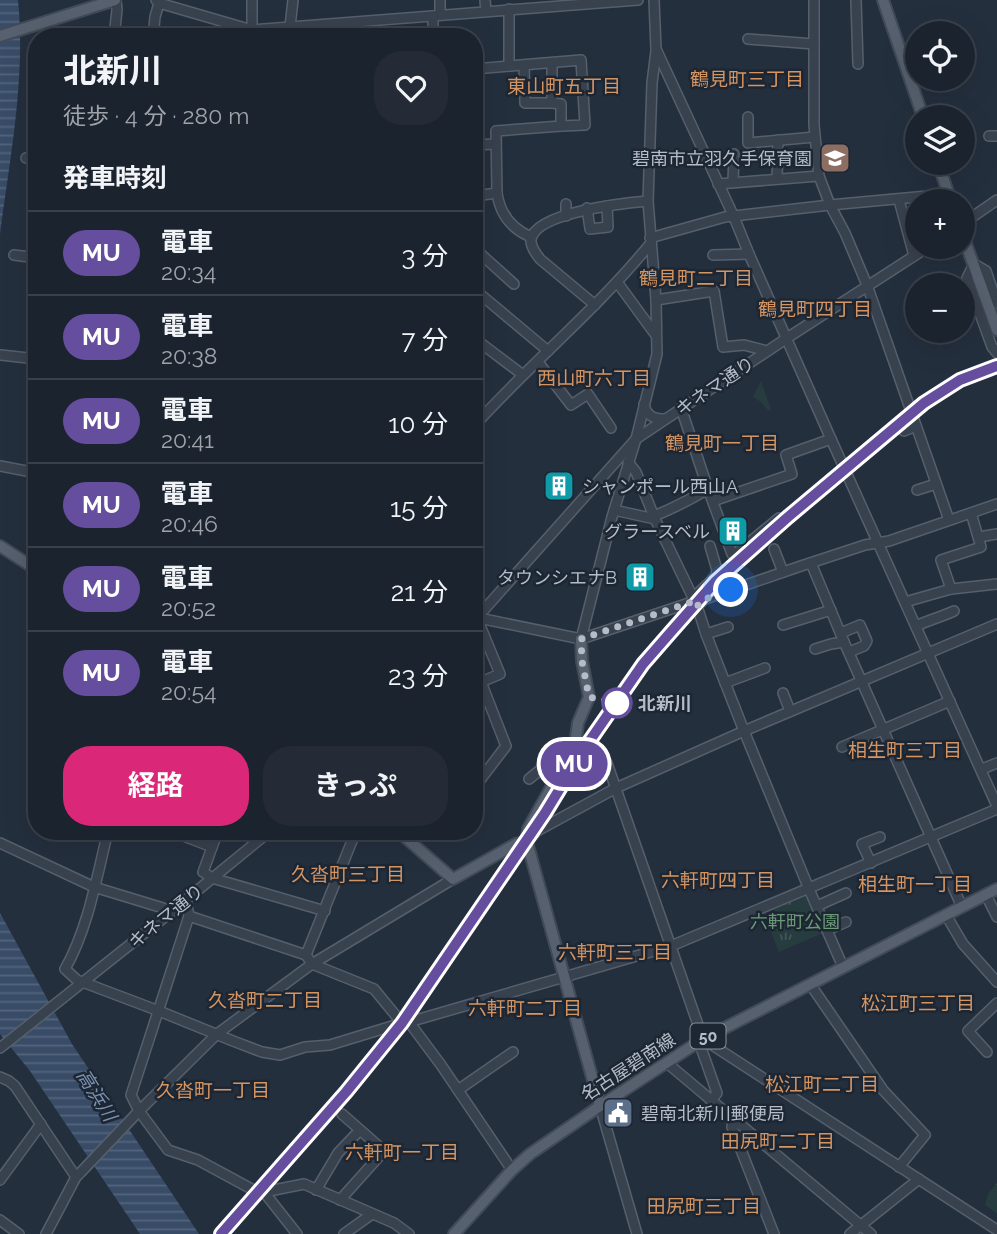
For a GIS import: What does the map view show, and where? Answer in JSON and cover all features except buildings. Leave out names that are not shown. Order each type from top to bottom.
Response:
[{"type":"main road","points":[[0,36],[116,0]]},
{"type":"main road","points":[[883,0],[919,105]]},
{"type":"main road","points":[[972,259],[997,330]]},
{"type":"main road","points":[[0,546],[28,564]]},
{"type":"main road","points":[[581,639],[589,697],[578,723],[575,745],[528,829],[527,842],[600,1106]]},
{"type":"main road","points":[[408,840],[453,879],[516,844],[527,842]]},
{"type":"main road","name":"名古屋碧南線","points":[[454,1234],[530,1154],[701,1041],[997,889]]},
{"type":"street","points":[[115,28],[116,0]]},
{"type":"street","points":[[251,28],[252,0]]},
{"type":"street","points":[[290,27],[293,0]]},
{"type":"street","points":[[435,28],[440,0]]},
{"type":"street","points":[[485,0],[486,11]]},
{"type":"street","points":[[284,28],[638,0]]},
{"type":"street","points":[[581,639],[657,354],[656,300],[648,201],[652,83],[656,49],[653,0]]},
{"type":"street","points":[[814,0],[815,137],[819,176],[867,285],[949,520]]},
{"type":"street","points":[[856,0],[858,64]]},
{"type":"street","points":[[154,28],[158,2],[236,28]]},
{"type":"street","points":[[509,9],[509,66]]},
{"type":"street","points":[[748,39],[814,44]]},
{"type":"street","points":[[106,840],[81,932],[65,969],[77,980],[262,1052],[280,1055],[305,1047],[330,1045],[671,946],[997,808],[982,769],[831,439],[734,217],[656,49]]},
{"type":"street","points":[[483,68],[582,62],[585,125],[496,131],[497,193],[503,215],[522,233],[531,237]]},
{"type":"street","points":[[552,63],[552,103]]},
{"type":"street","points":[[524,65],[525,103],[561,104],[561,126]]},
{"type":"street","points":[[748,117],[748,143],[815,137]]},
{"type":"street","points":[[777,179],[778,141]]},
{"type":"street","points":[[483,145],[496,144]]},
{"type":"street","points":[[733,183],[734,155]]},
{"type":"street","points":[[718,184],[819,176]]},
{"type":"street","points":[[483,195],[497,193]]},
{"type":"street","points":[[899,200],[905,222]]},
{"type":"street","points":[[483,417],[617,282],[650,241],[724,217],[905,200]]},
{"type":"street","points":[[975,215],[997,200]]},
{"type":"street","points":[[595,305],[540,259],[531,244],[531,237],[541,226],[587,208],[648,201]]},
{"type":"street","points":[[566,204],[566,216]]},
{"type":"street","points":[[587,208],[590,229],[608,227],[607,206]]},
{"type":"street","points":[[713,255],[749,254]]},
{"type":"street","points":[[14,255],[28,257]]},
{"type":"street","points":[[483,256],[514,284]]},
{"type":"street","name":"キネマ通り","points":[[483,610],[636,439],[909,259]]},
{"type":"street","points":[[997,303],[986,271],[974,264],[967,278],[992,347],[997,353]]},
{"type":"street","points":[[617,282],[656,335]]},
{"type":"street","points":[[656,300],[714,291],[723,347],[744,345],[766,351]]},
{"type":"street","points":[[483,297],[548,351]]},
{"type":"street","points":[[483,345],[523,375]]},
{"type":"street","points":[[1,355],[28,358]]},
{"type":"street","points":[[538,362],[570,405],[588,394],[611,428]]},
{"type":"street","points":[[644,404],[646,411],[653,417],[665,419]]},
{"type":"street","points":[[681,408],[732,554],[779,518]]},
{"type":"street","points":[[904,431],[916,426]]},
{"type":"street","points":[[713,501],[792,474],[786,455],[831,439]]},
{"type":"street","points":[[628,462],[636,472],[695,602],[744,731],[843,967]]},
{"type":"street","points":[[0,466],[28,471]]},
{"type":"street","points":[[602,478],[611,471],[619,472],[622,483]]},
{"type":"street","points":[[917,490],[936,484]]},
{"type":"street","points":[[614,510],[655,517],[708,489]]},
{"type":"street","points":[[483,621],[581,639],[997,504]]},
{"type":"street","points":[[951,589],[941,560],[981,547],[971,513]]},
{"type":"street","points":[[979,537],[997,534]]},
{"type":"street","points":[[695,602],[716,576],[717,570],[710,546]]},
{"type":"street","points":[[774,549],[783,572]]},
{"type":"street","points":[[811,563],[962,907]]},
{"type":"street","points":[[905,602],[951,589],[997,584]]},
{"type":"street","points":[[783,625],[831,610]]},
{"type":"street","points":[[916,626],[954,611]]},
{"type":"street","points":[[527,842],[537,831],[616,788],[997,624]]},
{"type":"street","points":[[815,649],[831,644],[860,625],[867,640],[864,646],[849,652]]},
{"type":"street","points":[[706,635],[728,627]]},
{"type":"street","points":[[483,637],[500,674],[483,681]]},
{"type":"street","points":[[726,683],[765,667]]},
{"type":"street","points":[[483,687],[506,746],[483,776]]},
{"type":"street","points":[[783,693],[790,711]]},
{"type":"street","points":[[842,747],[950,701]]},
{"type":"street","points":[[529,779],[552,760],[569,756]]},
{"type":"street","points":[[607,763],[701,1041],[717,1093],[712,1101]]},
{"type":"street","points":[[982,769],[997,763]]},
{"type":"street","points":[[871,863],[862,844],[880,837]]},
{"type":"street","points":[[192,840],[212,847]]},
{"type":"street","points":[[215,840],[203,872],[212,878],[325,911]]},
{"type":"street","name":"キネマ通り","points":[[0,1048],[259,840]]},
{"type":"street","points":[[306,955],[353,840]]},
{"type":"street","points":[[0,843],[94,887],[172,912]]},
{"type":"street","points":[[46,1234],[79,1174],[217,1034],[312,964],[453,879]]},
{"type":"street","points":[[817,906],[846,893]]},
{"type":"street","points":[[986,895],[997,917]]},
{"type":"street","points":[[186,900],[189,916],[131,1095],[136,1114],[168,1150],[198,1160],[259,1193],[304,1184],[394,1223],[410,1234]]},
{"type":"street","points":[[946,915],[964,944],[997,982]]},
{"type":"street","points":[[189,916],[306,955],[312,964],[374,989],[405,1022],[458,1090],[512,1170]]},
{"type":"street","points":[[827,930],[846,922]]},
{"type":"street","points":[[810,984],[883,1090],[925,1135],[899,1167]]},
{"type":"street","points":[[987,1052],[968,1031],[997,1003]]},
{"type":"street","points":[[701,1041],[997,1230]]},
{"type":"street","points":[[458,1090],[513,1052]]},
{"type":"street","points":[[667,1063],[872,1234]]},
{"type":"street","points":[[0,1077],[15,1086],[79,1174]]},
{"type":"street","points":[[600,1106],[637,1234]]},
{"type":"street","points":[[340,1200],[384,1152],[342,1114]]},
{"type":"street","points":[[733,1119],[732,1127],[774,1234]]},
{"type":"street","points":[[0,1180],[41,1124]]},
{"type":"street","points":[[316,1189],[338,1153],[360,1130]]},
{"type":"street","points":[[850,1234],[919,1179]]},
{"type":"street","points":[[264,1192],[298,1234]]},
{"type":"street","points":[[344,1234],[372,1214]]},
{"type":"street","points":[[0,1220],[19,1234]]},
{"type":"green space","points":[[761,381],[771,410],[753,397]]},
{"type":"green space","name":"六軒町公園","points":[[806,893],[825,932],[779,952],[763,911]]},
{"type":"green space","points":[[997,1183],[997,1213],[985,1205],[988,1194]]},
{"type":"water","points":[[0,0],[18,0],[20,58],[16,117],[0,234]]},
{"type":"water","name":"高浜川","points":[[0,913],[72,1044],[199,1234],[140,1234],[30,1071],[0,1034]]},
{"type":"railway","points":[[221,1234],[346,1092],[402,1023],[643,664],[715,582],[924,403],[941,391],[997,366]]},
{"type":"train","name":"MU","points":[[221,1234],[346,1092],[402,1023],[643,664],[715,582],[939,391],[997,366]]},
{"type":"place","name":"碧南市立羽久手保育園","points":[[835,158]]},
{"type":"place","name":"シャンポール西山A","points":[[559,486]]},
{"type":"place","name":"グラースベル","points":[[733,531]]},
{"type":"place","name":"タウンシエナB","points":[[640,577]]},
{"type":"place","name":"北新川","points":[[617,703]]},
{"type":"place","name":"碧南北新川郵便局","points":[[618,1113]]},
{"type":"district","name":"鶴見町三丁目","points":[[747,79]]},
{"type":"district","name":"東山町五丁目","points":[[564,86]]},
{"type":"district","name":"鶴見町二丁目","points":[[696,278]]},
{"type":"district","name":"鶴見町四丁目","points":[[815,309]]},
{"type":"district","name":"西山町六丁目","points":[[594,378]]},
{"type":"district","name":"鶴見町一丁目","points":[[722,443]]},
{"type":"district","name":"相生町三丁目","points":[[905,750]]},
{"type":"district","name":"久沓町三丁目","points":[[348,874]]},
{"type":"district","name":"六軒町四丁目","points":[[718,880]]},
{"type":"district","name":"相生町一丁目","points":[[915,884]]},
{"type":"district","name":"六軒町三丁目","points":[[615,952]]},
{"type":"district","name":"久沓町二丁目","points":[[265,1000]]},
{"type":"district","name":"松江町三丁目","points":[[918,1003]]},
{"type":"district","name":"六軒町二丁目","points":[[525,1008]]},
{"type":"district","name":"松江町二丁目","points":[[822,1084]]},
{"type":"district","name":"久沓町一丁目","points":[[213,1090]]},
{"type":"district","name":"田尻町二丁目","points":[[778,1141]]},
{"type":"district","name":"六軒町一丁目","points":[[402,1152]]},
{"type":"district","name":"田尻町三丁目","points":[[704,1206]]},
{"type":"route","points":[[617,703],[589,697],[581,639],[695,601],[697,606],[705,599],[731,590]]}]
